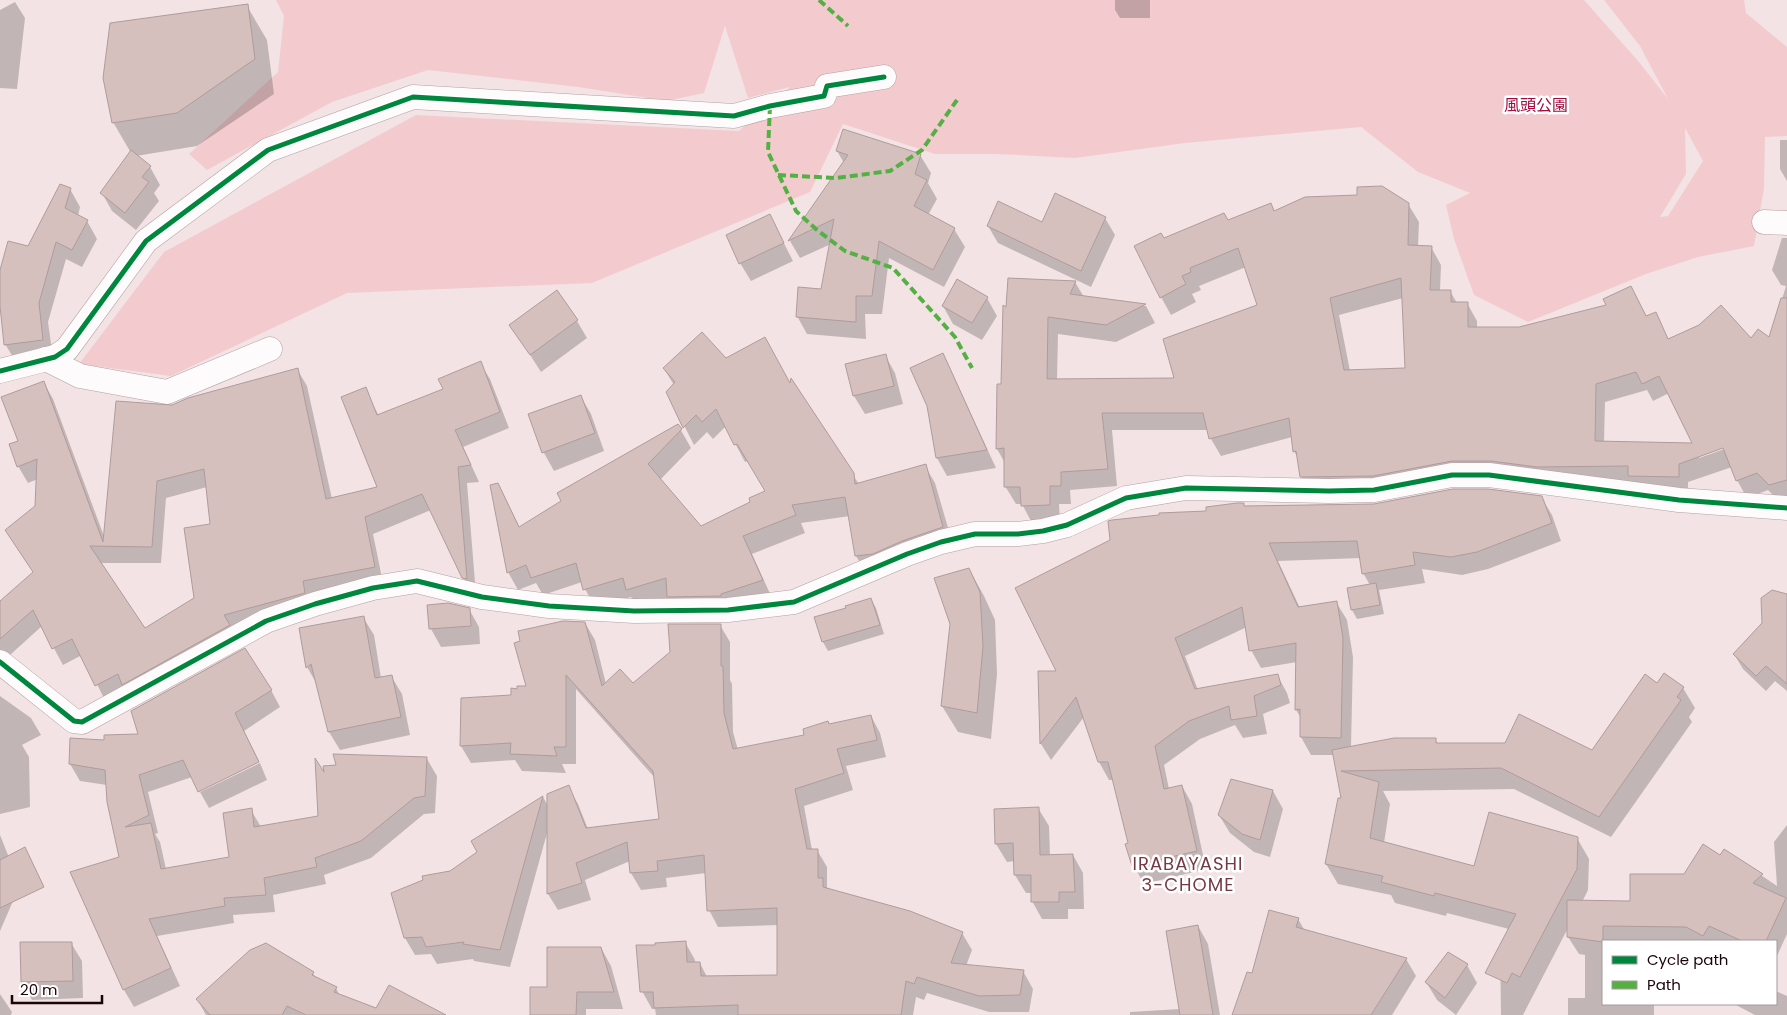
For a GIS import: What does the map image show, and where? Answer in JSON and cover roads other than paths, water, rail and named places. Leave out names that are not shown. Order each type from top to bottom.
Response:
[{"type":"street","points":[[0,371],[55,357],[67,350],[146,241],[268,150],[413,97],[734,116],[770,106],[824,96],[827,86],[884,77]]},
{"type":"street","points":[[1764,222],[1787,223]]},
{"type":"street","points":[[46,359],[80,376],[167,392],[270,350]]},
{"type":"street","points":[[0,662],[74,721],[82,722],[266,621],[314,604],[373,588],[417,581],[482,596],[549,606],[634,611],[728,610],[794,602],[907,554],[941,542],[975,534],[1043,532],[1067,525],[1126,498],[1186,488],[1374,490],[1452,475],[1489,475],[1679,500],[1787,508]]},
{"type":"district","name":"IRABAYASHI 3-CHOME","points":[[1188,874]]},
{"type":"park label","name":"風頭公園","points":[[1536,105]]}]
